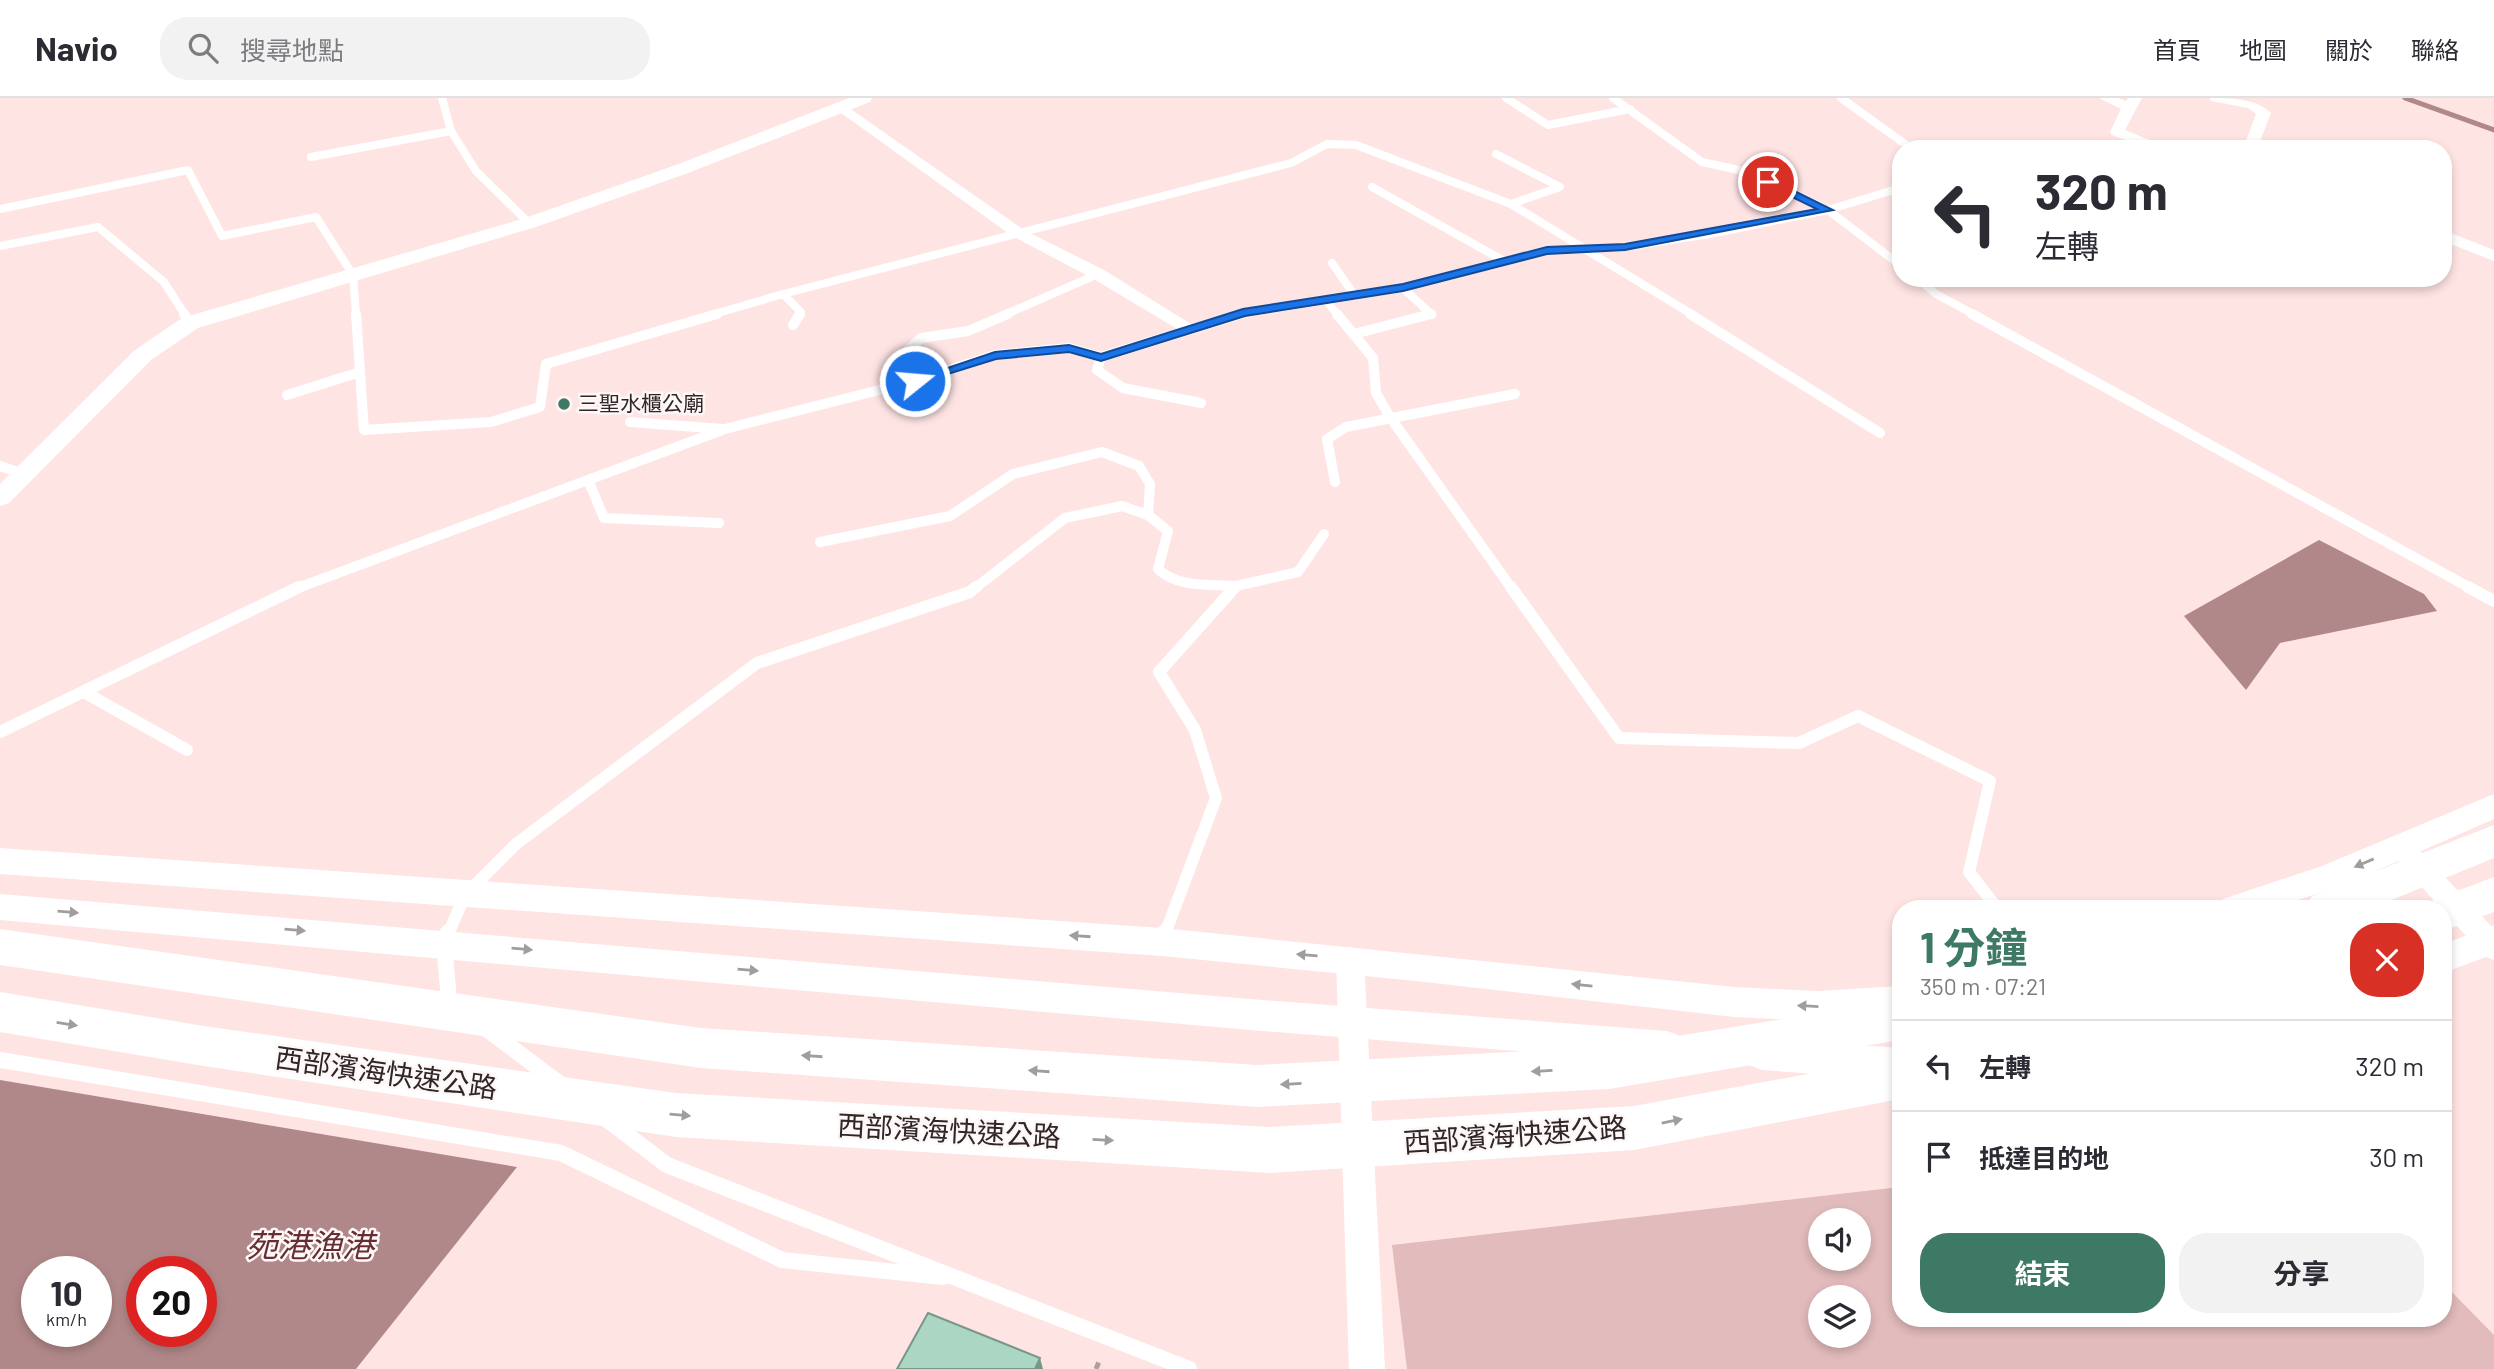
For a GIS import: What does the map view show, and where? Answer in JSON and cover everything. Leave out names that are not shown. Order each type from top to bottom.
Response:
[{"type":"highway","points":[[2347,900],[2494,841]]},
{"type":"highway","points":[[2452,910],[2494,894]]},
{"type":"highway","points":[[0,947],[701,1048],[1257,1086],[1609,1068],[1892,1021]]},
{"type":"highway","name":"西部濱海快速公路","points":[[0,1012],[217,1048],[676,1115],[1270,1150],[1634,1128],[1892,1080]]},
{"type":"street","points":[[0,498],[143,355],[190,323],[529,223],[682,169],[864,98]]},
{"type":"street","points":[[2106,98],[2132,103],[2117,132],[2140,140]]},
{"type":"street","points":[[2216,98],[2252,105],[2264,113],[2254,140]]},
{"type":"street","points":[[842,107],[1018,233],[1098,274],[1190,329]]},
{"type":"street","points":[[2452,239],[2494,256]]},
{"type":"street","points":[[2259,900],[2334,875],[2494,806]]},
{"type":"street","points":[[2401,847],[2451,900]]},
{"type":"street","points":[[0,861],[1162,942],[1350,959],[1732,1002],[1851,1007],[1892,1002]]},
{"type":"street","points":[[2452,901],[2492,943],[2452,956]]},
{"type":"street","points":[[0,907],[444,943],[1351,1024],[1892,1064]]},
{"type":"street","points":[[1350,959],[1367,1369]]},
{"type":"lane","points":[[442,98],[451,131],[476,171],[529,223]]},
{"type":"lane","points":[[1507,98],[1548,125],[1630,110]]},
{"type":"lane","points":[[1613,98],[1702,162],[1748,172],[1828,210],[1892,259]]},
{"type":"lane","points":[[1841,98],[1897,140]]},
{"type":"lane","points":[[311,158],[451,131]]},
{"type":"lane","points":[[0,209],[188,170],[222,236],[316,218],[353,275],[364,430],[491,422],[540,407],[546,364],[783,294],[1291,163],[1327,144],[1356,145],[1511,204],[1880,433]]},
{"type":"lane","points":[[1496,154],[1560,187],[1511,204]]},
{"type":"lane","points":[[1372,187],[1504,261]]},
{"type":"lane","points":[[0,732],[307,583],[725,429],[915,381],[995,355],[1069,348],[1101,357],[1243,313],[1403,288],[1547,251],[1625,247],[1710,234],[1828,210],[1892,190]]},
{"type":"lane","points":[[0,246],[98,227],[164,282],[190,323]]},
{"type":"lane","points":[[1332,263],[1355,296]]},
{"type":"lane","points":[[915,381],[907,351],[920,338],[968,331],[1098,274]]},
{"type":"lane","points":[[1930,287],[1948,300],[2494,601]]},
{"type":"lane","points":[[1354,334],[1433,315],[1403,288]]},
{"type":"lane","points":[[783,294],[801,313],[793,325]]},
{"type":"lane","points":[[1327,302],[1373,358],[1376,393],[1390,417],[1619,738],[1799,743],[1858,716],[1990,781],[1969,872],[1991,900]]},
{"type":"lane","points":[[1101,357],[1097,370],[1123,388],[1201,403]]},
{"type":"lane","points":[[288,395],[360,372]]},
{"type":"lane","points":[[1335,482],[1327,439],[1346,427],[1515,394]]},
{"type":"lane","points":[[630,422],[725,429]]},
{"type":"lane","points":[[820,542],[950,516],[1013,474],[1102,452],[1139,466],[1150,484],[1148,515]]},
{"type":"lane","points":[[0,466],[23,474]]},
{"type":"lane","points":[[588,480],[604,518],[719,523]]},
{"type":"lane","points":[[1189,1369],[667,1165],[449,1001],[444,943],[466,895],[516,844],[757,663],[970,592],[1065,518],[1122,506],[1148,515],[1168,531],[1158,569],[1163,576],[1236,586],[1298,572],[1324,534]]},
{"type":"lane","points":[[1162,942],[1216,798],[1195,730],[1159,672],[1236,586]]},
{"type":"lane","points":[[84,692],[187,750]]},
{"type":"lane","points":[[0,1060],[561,1153],[782,1260],[959,1279]]},
{"type":"shaded area","points":[[1892,1188],[1892,1327],[2452,1327],[2452,1292],[2494,1335],[2494,1369],[1407,1369],[1392,1245]]},
{"type":"water","points":[[2319,540],[2424,594],[2437,611],[2280,643],[2246,690],[2184,616]]},
{"type":"water","name":"苑港漁港","points":[[0,1080],[517,1167],[356,1369],[0,1369]]},
{"type":"building","points":[[928,1313],[1040,1358],[1035,1369],[897,1369]]},
{"type":"waterway","points":[[2405,98],[2494,130]]},
{"type":"place","name":"三聖水櫃公廟","points":[[564,404]]},
{"type":"route","points":[[915,381],[995,355],[1069,348],[1101,357],[1243,313],[1403,288],[1547,251],[1625,247],[1710,234],[1828,210],[1768,182]]}]
